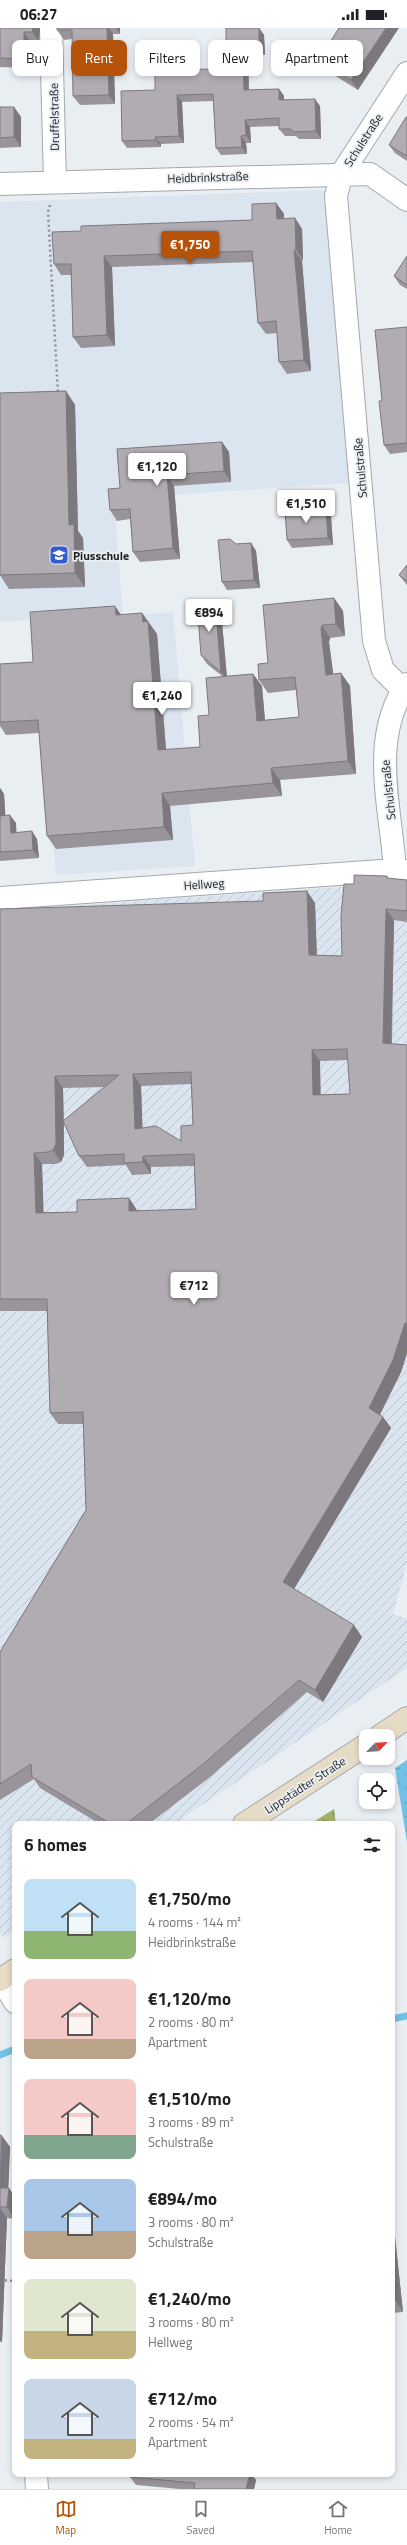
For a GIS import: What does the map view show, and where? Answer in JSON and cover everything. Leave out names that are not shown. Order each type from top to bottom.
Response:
[{"type":"street","name":"Druffelstraße","points":[[51,28],[55,182]]},
{"type":"street","name":"Schulstraße","points":[[401,871],[384,750],[390,714],[405,687],[383,670],[374,641],[336,196],[342,173],[407,73]]},
{"type":"street","name":"Heidbrinkstraße","points":[[0,184],[342,173],[370,174],[407,200]]},
{"type":"street","name":"Hellweg","points":[[0,898],[401,871]]},
{"type":"street","points":[[390,1729],[407,1718]]},
{"type":"street","name":"Lippstädter Straße","points":[[249,1821],[359,1750]]},
{"type":"street","points":[[4,1976],[12,1995]]},
{"type":"street","points":[[36,2477],[37,2489]]},
{"type":"path","points":[[55,182],[48,212],[58,398]]},
{"type":"path","points":[[0,2280],[12,2281]]},
{"type":"shaded area","name":"Piusschule","points":[[325,190],[349,483],[114,499],[123,617],[173,612],[195,866],[56,875],[34,619],[0,622],[0,202]]},
{"type":"shaded area","points":[[381,884],[407,887],[407,1563],[393,1614],[407,1619],[407,1668],[178,1821],[12,1821],[12,1933],[5,1938],[0,1934],[0,911]]},
{"type":"green space","points":[[334,1809],[336,1821],[315,1821]]},
{"type":"water","points":[[407,1760],[407,1842],[395,1768]]},
{"type":"building","points":[[0,28],[33,28],[32,32],[24,32],[24,40],[12,40],[12,58],[0,58]]},
{"type":"building","points":[[57,28],[107,28],[107,40],[72,40],[72,30],[57,30]]},
{"type":"building","points":[[226,28],[259,28],[259,40],[226,40]]},
{"type":"building","points":[[339,28],[386,28],[363,62],[363,40],[332,40]]},
{"type":"building","points":[[200,69],[208,69],[208,76],[244,76],[244,90],[279,89],[279,100],[315,99],[316,131],[294,132],[291,129],[279,129],[279,118],[245,120],[246,135],[241,136],[242,147],[216,148],[213,94],[177,95],[179,136],[155,137],[156,140],[122,141],[121,91],[155,90],[155,76],[200,76]]},
{"type":"building","points":[[73,76],[108,76],[109,95],[73,96]]},
{"type":"building","points":[[345,76],[354,76],[351,80]]},
{"type":"building","points":[[0,107],[14,107],[14,137],[0,138]]},
{"type":"building","points":[[407,117],[407,156],[389,145]]},
{"type":"building","points":[[276,203],[277,219],[295,218],[296,249],[294,250],[304,360],[279,362],[276,321],[258,323],[252,251],[104,256],[107,335],[73,337],[71,264],[54,264],[52,232],[81,231],[81,226],[252,220],[252,204]]},
{"type":"building","points":[[407,256],[407,285],[394,276]]},
{"type":"building","points":[[407,327],[407,443],[384,445],[379,401],[382,401],[375,330]]},
{"type":"building","points":[[66,391],[69,525],[74,524],[75,573],[0,575],[0,393]]},
{"type":"building","points":[[222,442],[224,471],[167,475],[173,548],[133,552],[130,509],[110,510],[108,489],[120,488],[117,449]]},
{"type":"building","points":[[326,509],[328,538],[287,540],[285,511]]},
{"type":"building","points":[[230,539],[236,544],[251,543],[254,580],[222,582],[218,540]]},
{"type":"building","points":[[407,565],[407,581],[399,575]]},
{"type":"building","points":[[334,598],[336,624],[322,625],[321,629],[326,675],[341,673],[348,761],[271,768],[273,783],[162,793],[164,827],[47,836],[38,720],[0,722],[0,664],[33,662],[30,612],[115,606],[116,615],[142,613],[143,622],[148,621],[158,750],[200,747],[198,716],[209,715],[206,678],[253,674],[257,721],[299,717],[295,677],[259,680],[258,664],[268,663],[263,605]]},
{"type":"building","points":[[215,602],[221,672],[201,655],[197,603]]},
{"type":"building","points":[[10,815],[11,833],[32,831],[33,850],[0,852],[0,816]]},
{"type":"building","points":[[354,875],[387,876],[387,878],[407,880],[407,911],[386,909],[383,1043],[407,1045],[407,1324],[405,1323],[393,1360],[369,1408],[383,1417],[283,1582],[354,1625],[315,1690],[299,1680],[202,1765],[130,1821],[106,1821],[32,1777],[31,1764],[0,1784],[0,1652],[86,1510],[83,1412],[50,1413],[47,1299],[0,1299],[0,909],[263,901],[263,893],[307,891],[309,955],[342,956],[341,916],[344,884],[354,884]],"holes":[[[347,1049],[350,1094],[313,1095],[312,1050]],[[191,1072],[193,1125],[181,1126],[181,1141],[156,1126],[135,1129],[133,1074]],[[119,1075],[63,1121],[79,1156],[124,1154],[124,1163],[143,1162],[143,1156],[194,1154],[196,1209],[129,1211],[129,1198],[77,1200],[77,1212],[36,1213],[34,1153],[53,1150],[56,1144],[55,1076]]]},
{"type":"building","points":[[0,2135],[2,2136],[0,2186]]},
{"type":"building","points":[[0,2188],[9,2188],[7,2207],[0,2207]]},
{"type":"building","points":[[130,2477],[249,2477],[246,2488],[252,2489],[194,2489],[195,2483]]},
{"type":"waterway","points":[[395,2018],[407,2016]]},
{"type":"waterway","points":[[0,2055],[12,2050]]},
{"type":"place","name":"Piusschule","points":[[59,555]]}]
